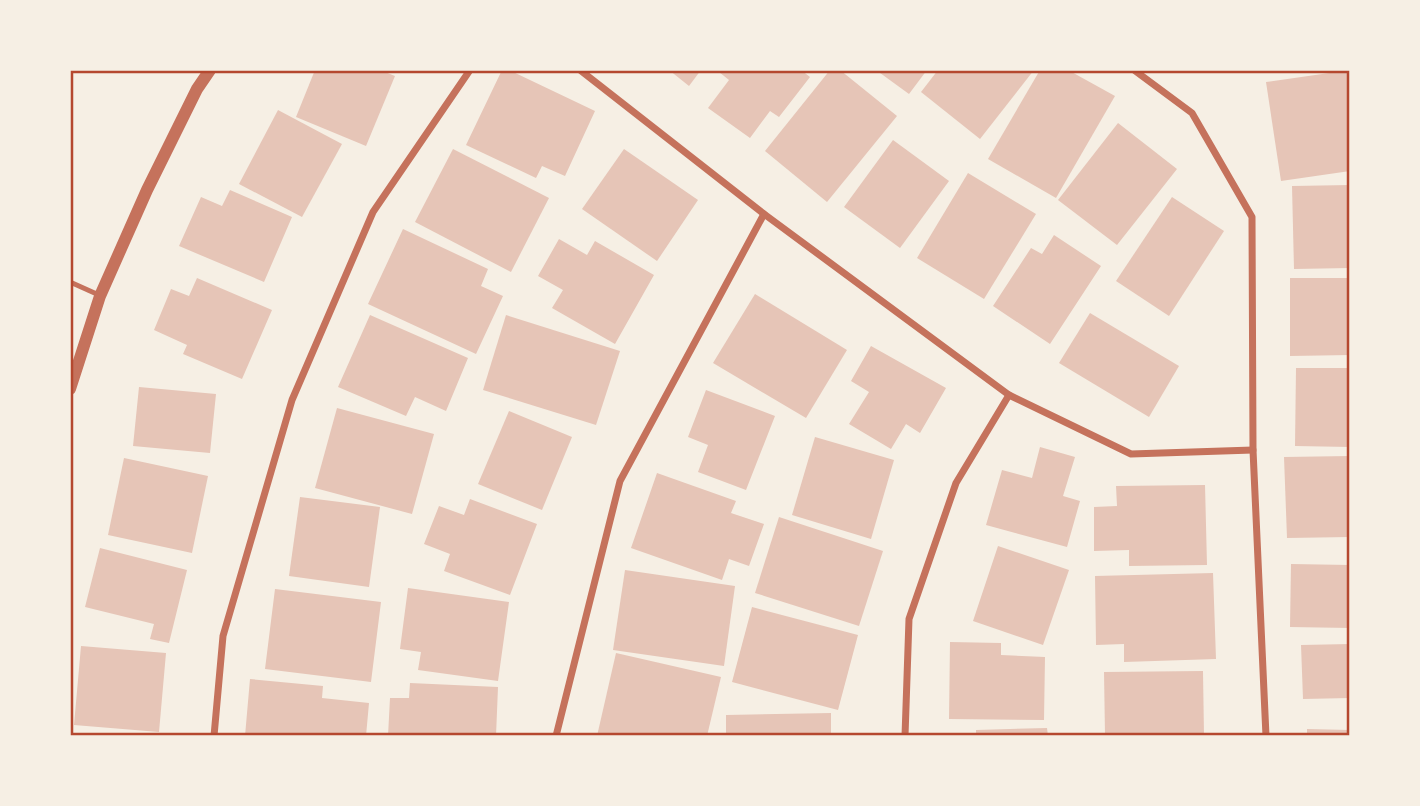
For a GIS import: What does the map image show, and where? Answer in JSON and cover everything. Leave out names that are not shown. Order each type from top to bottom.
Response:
[{"type":"street","points":[[70,389],[100,296],[147,190],[197,89],[210,70]]},
{"type":"street","points":[[214,736],[223,636],[292,400],[373,212],[470,70]]},
{"type":"street","points":[[580,70],[764,214],[1009,395],[1131,454],[1252,450]]},
{"type":"street","points":[[1134,70],[1192,113],[1251,217],[1252,450],[1266,736]]},
{"type":"street","points":[[556,736],[621,481],[764,214]]},
{"type":"street","points":[[905,736],[909,619],[956,483],[1009,395]]},
{"type":"lane","points":[[70,282],[100,296]]},
{"type":"building","points":[[315,70],[380,70],[395,76],[366,146],[296,117]]},
{"type":"building","points":[[502,70],[509,70],[595,111],[565,176],[542,166],[536,178],[466,145]]},
{"type":"building","points":[[669,70],[701,70],[689,86]]},
{"type":"building","points":[[801,70],[810,77],[779,117],[770,111],[750,138],[708,108],[729,80],[719,72]]},
{"type":"building","points":[[830,70],[840,70],[897,116],[827,202],[765,151]]},
{"type":"building","points":[[876,70],[927,70],[909,94]]},
{"type":"building","points":[[938,70],[1034,70],[980,139],[921,92]]},
{"type":"building","points":[[1040,70],[1068,70],[1115,96],[1056,198],[988,159]]},
{"type":"building","points":[[1350,70],[1350,171],[1281,181],[1266,82]]},
{"type":"building","points":[[278,110],[342,144],[302,217],[239,184]]},
{"type":"building","points":[[1118,123],[1177,169],[1117,245],[1058,200]]},
{"type":"building","points":[[893,140],[949,181],[900,248],[844,207]]},
{"type":"building","points":[[453,149],[549,198],[511,272],[415,222]]},
{"type":"building","points":[[624,149],[698,200],[657,261],[582,209]]},
{"type":"building","points":[[968,173],[1036,214],[984,299],[917,258]]},
{"type":"building","points":[[1350,185],[1350,268],[1294,269],[1292,186]]},
{"type":"building","points":[[230,190],[292,217],[264,282],[179,246],[201,197],[222,206]]},
{"type":"building","points":[[1172,197],[1224,231],[1169,316],[1116,281]]},
{"type":"building","points":[[403,229],[488,269],[481,286],[503,296],[476,354],[368,304]]},
{"type":"building","points":[[1054,235],[1101,266],[1050,344],[993,306],[1031,248],[1042,254]]},
{"type":"building","points":[[559,239],[587,255],[595,241],[654,275],[615,344],[552,308],[563,290],[538,276]]},
{"type":"building","points":[[197,278],[272,310],[242,379],[183,354],[187,345],[154,330],[171,289],[189,296]]},
{"type":"building","points":[[1290,278],[1350,278],[1350,355],[1290,356]]},
{"type":"building","points":[[755,294],[847,350],[806,418],[713,363]]},
{"type":"building","points":[[1090,313],[1179,366],[1149,417],[1059,363]]},
{"type":"building","points":[[370,315],[468,358],[446,411],[415,397],[406,416],[338,387]]},
{"type":"building","points":[[506,315],[620,351],[596,425],[483,390]]},
{"type":"building","points":[[871,346],[946,388],[920,433],[906,424],[891,449],[849,424],[869,392],[851,381]]},
{"type":"building","points":[[1296,368],[1350,368],[1350,447],[1295,446]]},
{"type":"building","points":[[139,387],[216,394],[210,453],[133,446]]},
{"type":"building","points":[[706,390],[775,416],[746,490],[698,472],[708,445],[688,437]]},
{"type":"building","points":[[337,408],[434,434],[412,514],[315,488]]},
{"type":"building","points":[[509,411],[572,437],[542,510],[478,484]]},
{"type":"building","points":[[815,437],[894,460],[871,539],[792,515]]},
{"type":"building","points":[[1040,447],[1075,457],[1063,496],[1080,501],[1067,547],[986,525],[1002,470],[1032,478]]},
{"type":"building","points":[[1350,456],[1350,537],[1287,538],[1284,457]]},
{"type":"building","points":[[124,458],[208,476],[192,553],[108,535]]},
{"type":"building","points":[[657,473],[736,501],[731,513],[764,524],[749,566],[729,559],[722,580],[631,548]]},
{"type":"building","points":[[1205,485],[1207,565],[1129,566],[1129,550],[1094,551],[1094,507],[1117,506],[1116,486]]},
{"type":"building","points":[[300,497],[380,507],[369,587],[289,576]]},
{"type":"building","points":[[470,499],[537,524],[510,595],[444,571],[450,554],[424,544],[439,506],[464,515]]},
{"type":"building","points":[[779,517],[883,551],[859,626],[755,593]]},
{"type":"building","points":[[998,546],[1069,570],[1043,645],[973,621]]},
{"type":"building","points":[[100,548],[187,570],[169,643],[150,639],[154,624],[85,607]]},
{"type":"building","points":[[1291,564],[1350,565],[1350,628],[1290,627]]},
{"type":"building","points":[[625,570],[735,586],[724,666],[613,650]]},
{"type":"building","points":[[1213,573],[1216,659],[1124,662],[1124,644],[1096,645],[1095,576]]},
{"type":"building","points":[[408,588],[509,602],[498,681],[418,670],[421,652],[400,649]]},
{"type":"building","points":[[275,589],[381,602],[371,682],[265,669]]},
{"type":"building","points":[[752,607],[858,635],[838,710],[732,682]]},
{"type":"building","points":[[950,642],[1001,643],[1001,655],[1045,657],[1044,720],[949,719]]},
{"type":"building","points":[[1350,644],[1350,698],[1303,699],[1301,645]]},
{"type":"building","points":[[81,646],[166,653],[159,732],[74,725]]},
{"type":"building","points":[[616,653],[721,677],[707,736],[597,736]]},
{"type":"building","points":[[1203,671],[1204,736],[1105,736],[1104,672]]},
{"type":"building","points":[[250,679],[323,686],[322,698],[369,703],[366,736],[245,736]]},
{"type":"building","points":[[410,683],[498,687],[496,736],[388,736],[390,698],[409,698]]},
{"type":"building","points":[[831,713],[831,736],[726,736],[726,715]]},
{"type":"building","points":[[1047,728],[1048,736],[976,736],[976,730]]},
{"type":"building","points":[[1307,729],[1350,730],[1350,736],[1307,736]]}]
